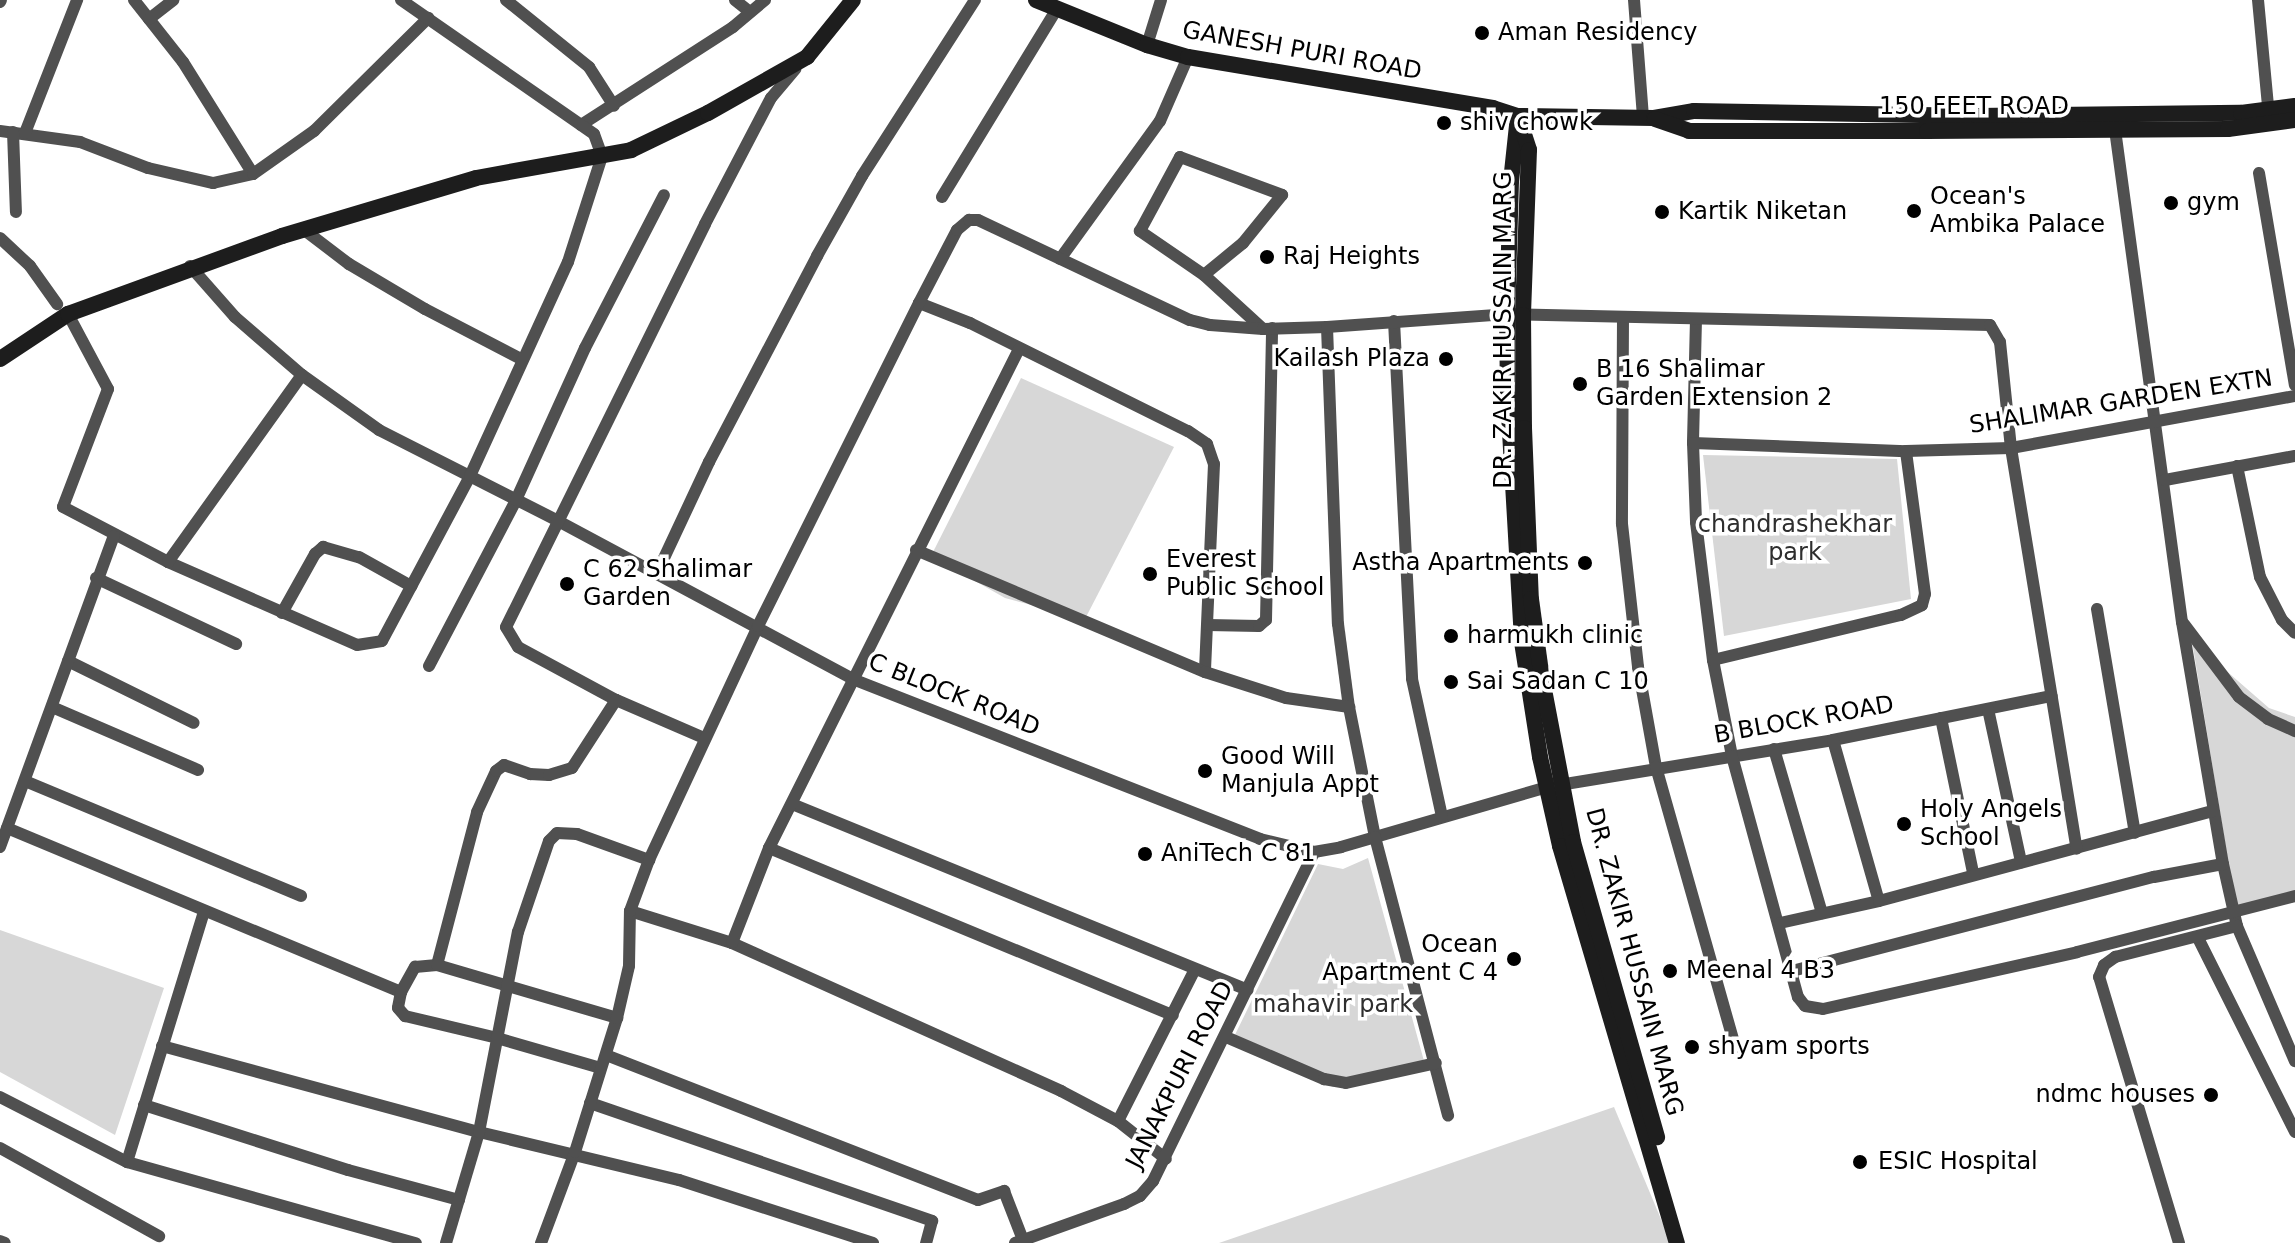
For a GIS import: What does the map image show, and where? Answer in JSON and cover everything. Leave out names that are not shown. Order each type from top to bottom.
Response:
[{"type":"street","points":[[16,212],[12,132],[77,0]]},
{"type":"street","points":[[134,0],[183,62],[253,174]]},
{"type":"street","points":[[149,19],[173,0]]},
{"type":"street","points":[[0,238],[30,266],[62,309],[108,389],[63,507],[114,536],[282,613],[357,645],[374,644],[388,634],[470,476],[568,262],[602,156],[594,134],[401,0]]},
{"type":"street","points":[[506,0],[589,67],[614,106]]},
{"type":"street","points":[[735,0],[750,12]]},
{"type":"street","points":[[581,125],[614,106],[765,0]]},
{"type":"street","points":[[704,738],[616,700],[518,647],[506,627],[705,224],[771,98],[780,83],[807,57],[853,0]]},
{"type":"street","points":[[657,573],[709,462],[817,256],[862,176],[975,0]]},
{"type":"street","name":"GANESH PURI ROAD","points":[[1036,0],[1147,45],[1188,57],[1493,108],[1518,116]]},
{"type":"street","points":[[1147,45],[1161,0]]},
{"type":"street","points":[[1634,0],[1648,118]]},
{"type":"street","points":[[2258,0],[2269,116]]},
{"type":"street","points":[[942,197],[1056,10]]},
{"type":"street","points":[[12,132],[80,142],[148,168],[213,183],[253,174],[314,131],[428,18]]},
{"type":"street","points":[[1,362],[62,309],[303,229],[476,178],[631,150],[708,113],[807,57]]},
{"type":"street","points":[[1060,259],[1160,121],[1188,57]]},
{"type":"street","name":"150 FEET ROAD","points":[[2269,116],[2295,106]]},
{"type":"street","name":"150 FEET ROAD","points":[[1518,116],[1648,118],[1694,111],[2114,122],[2241,113],[2295,120]]},
{"type":"street","name":"DR. ZAKIR HUSSAIN MARG","points":[[1518,116],[1511,181],[1515,315],[1508,397],[1522,642],[1555,786],[1687,1243]]},
{"type":"street","points":[[2114,122],[2182,622],[2223,864],[2236,920],[2295,1061]]},
{"type":"street","points":[[1204,275],[1243,243],[1282,195],[1180,157],[1140,231],[1204,275],[1268,328]]},
{"type":"street","points":[[2259,173],[2289,313],[2295,385]]},
{"type":"street","points":[[429,666],[516,500],[585,348],[664,195]]},
{"type":"street","points":[[541,1243],[575,1152],[617,1018],[629,966],[630,911],[649,860],[758,626],[919,303],[957,230],[969,220],[978,220],[1190,320],[1268,328],[1515,315],[1990,325],[2000,342],[2011,448],[2077,849]]},
{"type":"street","points":[[303,229],[349,264],[523,360]]},
{"type":"street","name":"C BLOCK ROAD","points":[[190,266],[235,317],[302,375],[379,430],[560,522],[855,680],[1209,821],[1260,839],[1314,852],[1555,786]]},
{"type":"street","points":[[919,303],[970,323],[1188,431],[1207,444],[1214,464],[1205,672]]},
{"type":"street","points":[[1623,317],[1622,524],[1638,667],[1656,767],[1735,1047]]},
{"type":"street","points":[[1696,319],[1693,443],[1696,522],[1713,660],[1732,756],[1798,997],[1805,1006],[1823,1009],[2236,920]]},
{"type":"street","points":[[1394,321],[1412,679],[1442,817]]},
{"type":"street","points":[[1327,327],[1338,624],[1349,707],[1375,837],[1448,1116]]},
{"type":"street","points":[[1208,625],[1259,626],[1266,620],[1268,328]]},
{"type":"street","points":[[732,943],[769,848],[1019,349]]},
{"type":"street","points":[[168,562],[302,375]]},
{"type":"street","name":"SHALIMAR GARDEN EXTN","points":[[1693,443],[1906,451],[2011,448],[2295,396]]},
{"type":"street","points":[[1713,660],[1901,615],[1922,605],[1925,594],[1906,451]]},
{"type":"street","points":[[2165,480],[2295,456]]},
{"type":"street","points":[[2237,466],[2260,577],[2282,620],[2295,633]]},
{"type":"street","points":[[0,847],[96,578],[114,536]]},
{"type":"street","points":[[282,613],[315,554],[323,547],[359,557],[411,586]]},
{"type":"street","points":[[916,550],[1205,672],[1286,698],[1349,707]]},
{"type":"street","points":[[96,578],[236,644]]},
{"type":"street","points":[[2097,609],[2135,833]]},
{"type":"street","points":[[2182,622],[2239,697],[2268,719],[2295,731]]},
{"type":"street","points":[[68,661],[194,723]]},
{"type":"street","name":"B BLOCK ROAD","points":[[1555,786],[1833,740],[2052,696]]},
{"type":"street","points":[[437,965],[477,812],[496,771],[504,765],[540,774],[572,768],[616,700]]},
{"type":"street","points":[[52,707],[198,770]]},
{"type":"street","points":[[1988,709],[2021,862]]},
{"type":"street","points":[[1941,718],[1973,873]]},
{"type":"street","points":[[1833,740],[1879,901]]},
{"type":"street","points":[[1774,749],[1822,913]]},
{"type":"street","points":[[25,781],[301,896]]},
{"type":"street","name":"DR. ZAKIR HUSSAIN MARG","points":[[1555,786],[1560,846],[1677,1243]]},
{"type":"street","points":[[792,804],[1248,990]]},
{"type":"street","points":[[1780,923],[1879,901],[1973,873],[2077,849],[2213,811]]},
{"type":"street","points":[[7,828],[401,992]]},
{"type":"street","points":[[446,1243],[479,1132],[518,932],[539,868],[557,833],[577,834],[649,860]]},
{"type":"street","points":[[769,848],[1173,1015]]},
{"type":"street","name":"JANAKPURI ROAD","points":[[1019,1242],[1140,1196],[1166,1159],[1314,852]]},
{"type":"street","points":[[1792,971],[2154,877],[2223,864]]},
{"type":"street","points":[[2179,1243],[2099,977],[2104,965],[2115,957],[2198,938],[2295,896]]},
{"type":"street","points":[[630,911],[732,943],[1061,1091],[1118,1121],[1166,1159]]},
{"type":"street","points":[[127,1162],[204,912]]},
{"type":"street","points":[[2198,938],[2295,1132]]},
{"type":"street","points":[[600,1068],[497,1038],[405,1016],[398,1008],[401,992],[415,967],[437,965],[617,1018]]},
{"type":"street","points":[[1118,1121],[1195,969]]},
{"type":"street","points":[[1226,1037],[1324,1079],[1346,1083],[1436,1063]]},
{"type":"street","points":[[162,1046],[479,1132],[575,1152],[719,1192],[873,1243]]},
{"type":"street","points":[[606,1055],[978,1200],[1004,1191],[1019,1242]]},
{"type":"street","points":[[0,1097],[127,1162],[416,1243]]},
{"type":"street","points":[[590,1103],[932,1221],[926,1243]]},
{"type":"street","points":[[144,1105],[348,1170],[459,1200]]},
{"type":"street","points":[[0,1148],[159,1236]]},
{"type":"green space","points":[[1021,378],[1174,447],[1085,619],[1005,598],[931,556]]},
{"type":"green space","name":"chandrashekhar park","points":[[1703,455],[1897,459],[1911,599],[1724,636]]},
{"type":"green space","points":[[2192,641],[2269,708],[2295,717],[2295,892],[2236,910]]},
{"type":"green space","name":"mahavir park","points":[[1368,858],[1424,1061],[1365,1081],[1333,1087],[1232,1041],[1318,864],[1343,869]]},
{"type":"green space","points":[[0,930],[164,988],[115,1135],[0,1072]]},
{"type":"green space","points":[[1614,1107],[1671,1243],[1219,1243]]},
{"type":"place","name":"Aman Residency","points":[[1482,33]]},
{"type":"place","name":"shiv chowk","points":[[1444,123]]},
{"type":"place","name":"gym","points":[[2171,203]]},
{"type":"place","name":"Ocean's Ambika Palace","points":[[1914,211]]},
{"type":"place","name":"Kartik Niketan","points":[[1662,212]]},
{"type":"place","name":"Raj Heights","points":[[1267,257]]},
{"type":"place","name":"Kailash Plaza","points":[[1446,359]]},
{"type":"place","name":"B 16 Shalimar Garden Extension 2","points":[[1580,384]]},
{"type":"place","name":"Astha Apartments","points":[[1585,563]]},
{"type":"place","name":"Everest Public School","points":[[1150,574]]},
{"type":"place","name":"C 62 Shalimar Garden","points":[[567,584]]},
{"type":"place","name":"harmukh clinic","points":[[1451,636]]},
{"type":"place","name":"Sai Sadan C 10","points":[[1451,682]]},
{"type":"place","name":"Good Will Manjula Appt","points":[[1205,771]]},
{"type":"place","name":"Holy Angels School","points":[[1904,824]]},
{"type":"place","name":"AniTech C 81","points":[[1145,854]]},
{"type":"place","name":"Ocean Apartment C 4","points":[[1514,959]]},
{"type":"place","name":"Meenal 4 B3","points":[[1670,971]]},
{"type":"place","name":"shyam sports","points":[[1692,1047]]},
{"type":"place","name":"ndmc houses","points":[[2211,1095]]},
{"type":"place","name":"ESIC Hospital","points":[[1860,1162]]}]
